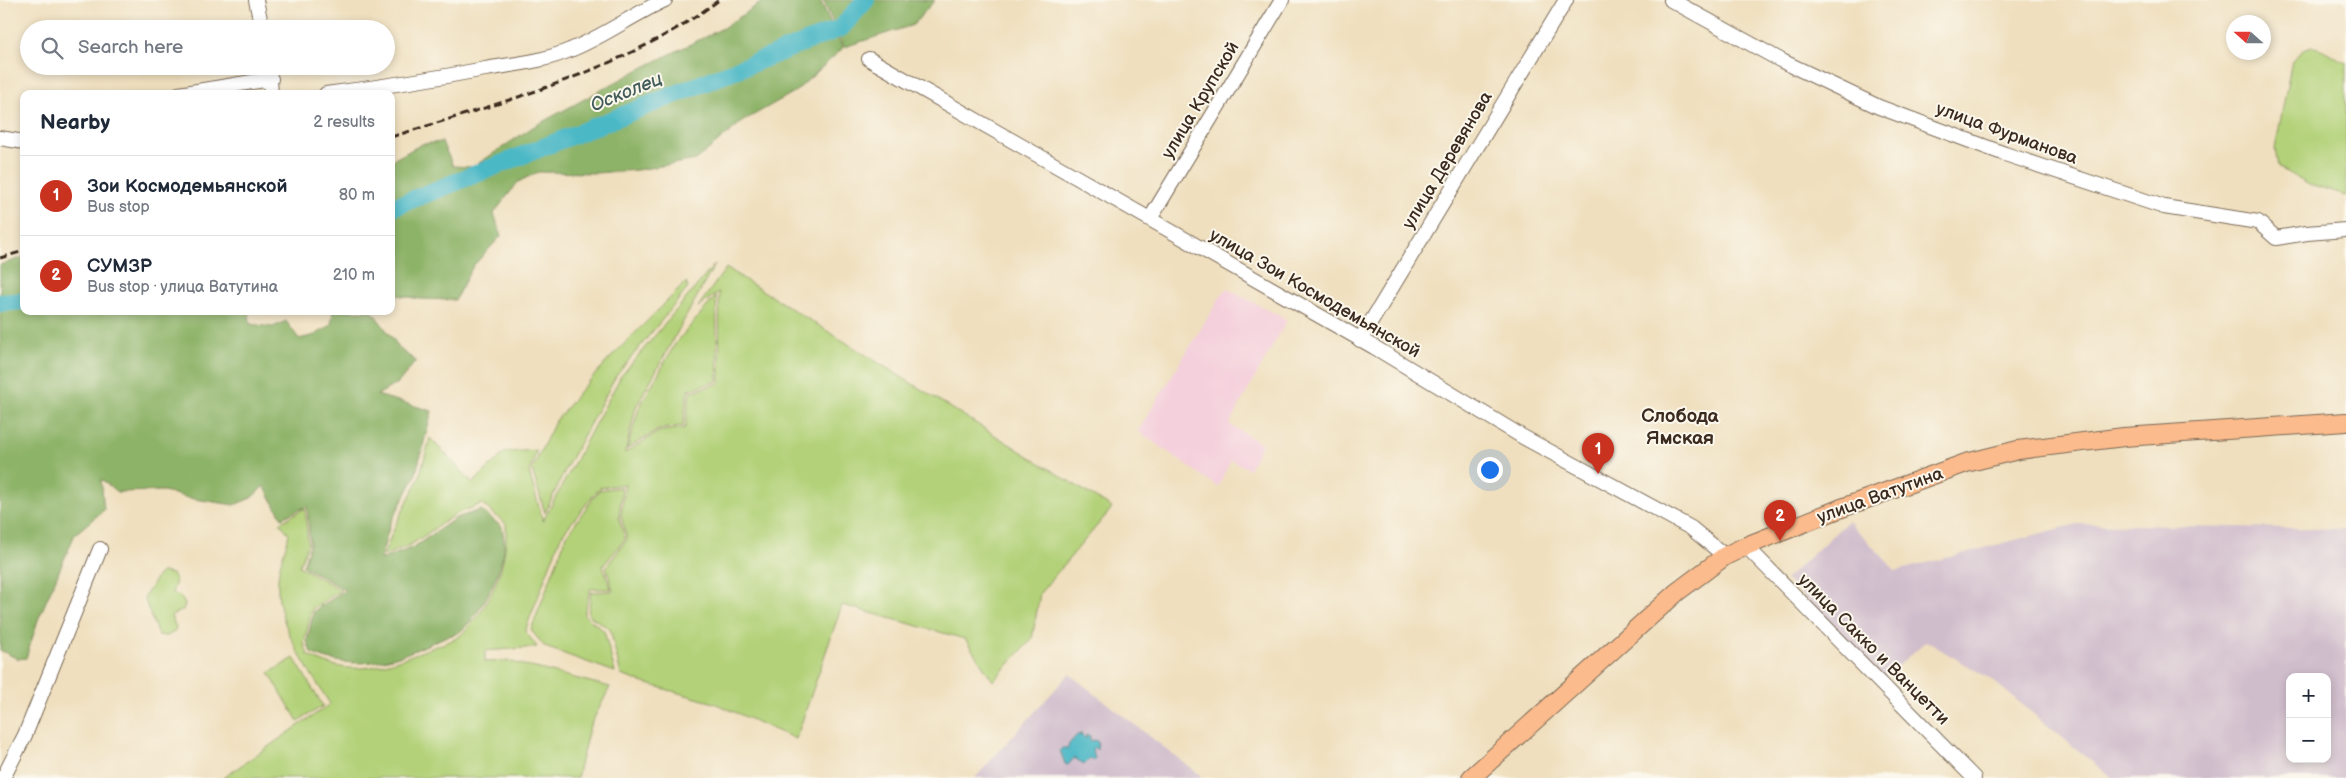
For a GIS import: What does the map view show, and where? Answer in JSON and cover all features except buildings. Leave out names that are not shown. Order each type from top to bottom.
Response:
[{"type":"main road","name":"улица Ватутина","points":[[1472,778],[1660,607],[1725,556],[1746,546],[1839,509],[1966,463],[2018,450],[2124,437],[2346,422]]},
{"type":"street","points":[[256,0],[260,20]]},
{"type":"street","points":[[358,90],[535,62],[593,40],[665,0]]},
{"type":"street","name":"улица Крупской","points":[[1150,219],[1282,0]]},
{"type":"street","name":"улица Деревянова","points":[[1360,340],[1566,0]]},
{"type":"street","name":"улица Фурманова","points":[[1671,0],[1782,61],[1879,107],[2005,154],[2164,207],[2258,222],[2276,238],[2346,230]]},
{"type":"street","name":"улица Зои Космодемьянской","points":[[869,59],[1360,340],[1523,438],[1691,528],[1725,556]]},
{"type":"street","points":[[196,90],[261,75]]},
{"type":"street","points":[[270,75],[271,90]]},
{"type":"street","points":[[0,138],[20,141]]},
{"type":"street","name":"улица Сакко и Ванцетти","points":[[1746,546],[1974,778]]},
{"type":"street","points":[[3,778],[25,735],[100,549]]},
{"type":"shaded area","points":[[1226,288],[1287,320],[1229,424],[1262,444],[1249,469],[1231,460],[1218,487],[1138,431]]},
{"type":"shaded area","points":[[1848,521],[1896,571],[2077,524],[2346,529],[2346,778],[2112,778],[1992,680],[1926,641],[1884,678],[1786,579]]},
{"type":"shaded area","points":[[1069,674],[1201,776],[1200,778],[975,778]]},
{"type":"green space","points":[[765,0],[820,0],[843,48],[796,91],[743,121],[696,160],[637,170],[596,173],[538,172],[518,182],[494,213],[501,236],[473,266],[455,300],[420,299],[395,295],[395,159],[422,144],[442,142],[453,166],[473,167],[533,127],[638,70],[723,28]]},
{"type":"green space","points":[[823,0],[935,0],[913,25],[844,47]]},
{"type":"green space","points":[[2312,47],[2321,49],[2346,62],[2346,196],[2309,185],[2278,167],[2275,149],[2292,60],[2303,50]]},
{"type":"green space","points":[[20,258],[20,315],[249,315],[250,324],[273,327],[286,321],[299,339],[315,335],[331,325],[332,315],[375,315],[402,351],[416,361],[398,383],[377,395],[432,411],[415,477],[390,524],[380,560],[414,547],[456,518],[481,510],[502,527],[504,550],[494,583],[476,614],[456,634],[392,658],[360,663],[328,659],[311,653],[307,641],[314,611],[345,590],[303,566],[310,544],[307,506],[282,518],[264,486],[251,498],[234,505],[188,498],[164,491],[117,492],[101,479],[104,510],[75,534],[38,620],[26,658],[18,659],[0,650],[0,265]]},
{"type":"green space","points":[[715,264],[636,407],[625,453],[660,431],[685,428],[690,392],[720,383],[719,292],[698,307],[726,268],[1112,508],[1040,593],[1032,639],[993,681],[965,639],[842,605],[796,739],[714,703],[621,675],[610,629],[588,615],[591,592],[613,591],[606,567],[627,539],[621,516],[625,484],[599,488],[561,536],[525,631],[537,647],[485,651],[485,662],[508,661],[610,687],[589,728],[577,778],[223,778],[330,704],[294,645],[282,613],[278,596],[278,578],[289,534],[280,523],[305,508],[308,544],[299,566],[341,590],[312,609],[304,643],[308,655],[325,663],[340,667],[370,667],[399,660],[455,639],[462,634],[481,611],[496,584],[504,555],[506,524],[482,504],[456,514],[412,544],[383,556],[395,526],[419,478],[430,438],[473,483],[505,452],[537,450],[529,472],[543,521],[621,376]]},
{"type":"green space","points":[[686,282],[688,288],[616,376],[567,466],[545,513],[532,469],[555,422],[613,355]]},
{"type":"green space","points":[[716,296],[718,381],[688,390],[683,426],[660,429],[627,449],[639,408],[675,344]]},
{"type":"green space","points":[[622,487],[619,518],[625,539],[603,566],[611,589],[590,589],[584,615],[604,631],[615,672],[545,647],[531,630],[567,535],[599,490]]},
{"type":"green space","points":[[162,572],[172,574],[176,581],[172,593],[180,596],[185,604],[183,610],[171,616],[176,627],[174,632],[167,636],[158,635],[144,598],[158,575]]},
{"type":"green space","points":[[294,658],[323,706],[298,721],[269,673]]},
{"type":"water","points":[[1080,733],[1086,739],[1086,735],[1090,736],[1090,741],[1095,740],[1098,742],[1097,750],[1094,747],[1092,750],[1095,758],[1093,761],[1091,758],[1084,764],[1074,758],[1068,765],[1065,764],[1060,750],[1068,748],[1069,744],[1078,734],[1081,737]]},
{"type":"waterway","name":"Осколец","points":[[395,206],[841,28],[866,0]]},
{"type":"waterway","name":"Осколец","points":[[0,303],[20,301]]},
{"type":"railway","points":[[395,136],[519,97],[604,65],[645,46],[719,0]]},
{"type":"railway","points":[[0,258],[20,252]]},
{"type":"place","name":"Зои Космодемьянской","points":[[1598,474]]},
{"type":"place","name":"СУМЗР","points":[[1780,541]]},
{"type":"district","name":"Слобода Ямская","points":[[1680,426]]}]
